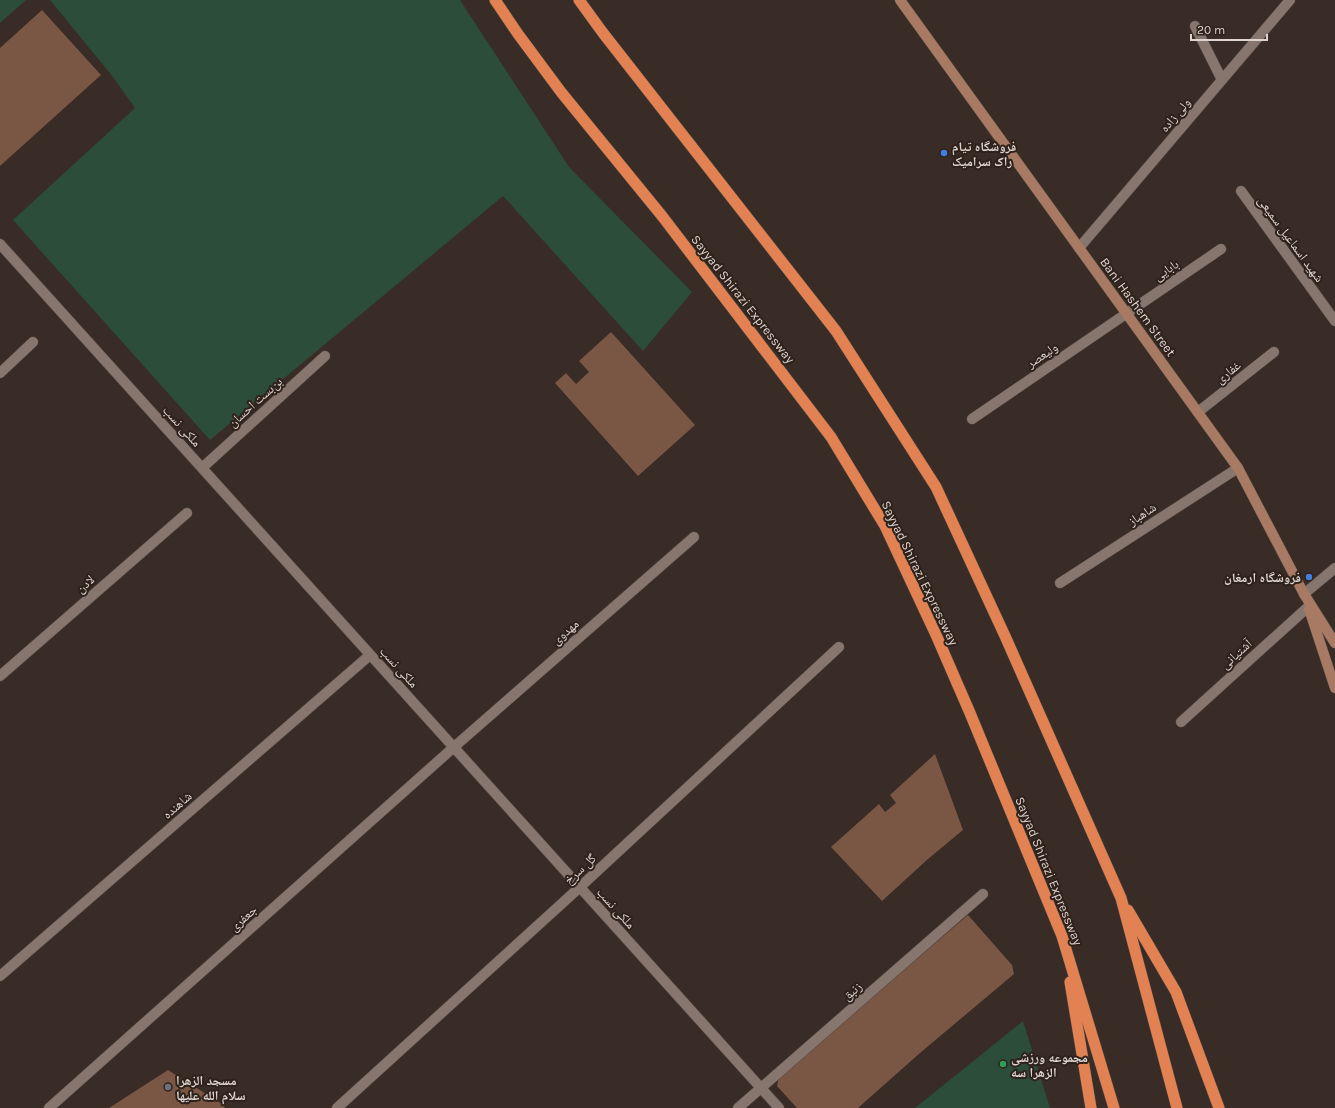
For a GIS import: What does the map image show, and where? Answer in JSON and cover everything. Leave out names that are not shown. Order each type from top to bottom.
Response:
[{"type":"highway","name":"Sayyad Shirazi Expressway","points":[[495,0],[556,85],[667,223],[831,437],[884,526],[937,637],[1062,936],[1114,1108]]},
{"type":"highway","points":[[579,0],[836,331],[936,487],[1005,636],[1121,898],[1176,992],[1219,1108]]},
{"type":"highway","points":[[1121,898],[1176,1108]]},
{"type":"highway","points":[[1062,936],[1091,1108]]},
{"type":"main road","name":"Bani Hashem Street","points":[[900,0],[1238,468],[1304,594],[1335,643]]},
{"type":"main road","points":[[1308,607],[1335,688]]},
{"type":"street","name":"ولی زاده","points":[[1080,248],[1290,0]]},
{"type":"street","points":[[1195,26],[1222,80]]},
{"type":"street","name":"شهید اسماعیل سمیعی","points":[[1241,191],[1335,321]]},
{"type":"street","name":"ملکی نسب","points":[[0,244],[779,1108]]},
{"type":"street","name":"بابایی","points":[[1126,313],[1221,249]]},
{"type":"street","name":"ولیعصر","points":[[972,419],[1126,313]]},
{"type":"street","points":[[0,373],[33,342]]},
{"type":"street","name":"غفاری","points":[[1198,412],[1274,352]]},
{"type":"street","name":"بن‌بست احسان","points":[[202,468],[325,356]]},
{"type":"street","name":"شاهباز","points":[[1060,583],[1238,468]]},
{"type":"street","name":"لادن","points":[[0,676],[187,512]]},
{"type":"street","name":"مهدوی","points":[[454,747],[694,537]]},
{"type":"street","points":[[1304,594],[1335,568]]},
{"type":"street","name":"آشتیانی","points":[[1181,722],[1308,607]]},
{"type":"street","name":"گل سرخ","points":[[337,1108],[580,887],[839,647]]},
{"type":"street","name":"شاهنده","points":[[0,976],[370,655]]},
{"type":"street","name":"جعفری","points":[[49,1108],[454,747]]},
{"type":"street","name":"زنبق","points":[[738,1108],[983,894]]},
{"type":"green space","points":[[0,0],[26,0],[0,23]]},
{"type":"green space","points":[[50,0],[460,0],[569,167],[692,292],[643,351],[503,196],[210,440],[13,220],[135,108],[113,77]]},
{"type":"green space","name":"مجموعه ورزشی الزهرا سه","points":[[1023,1021],[1050,1108],[915,1108]]},
{"type":"building","points":[[42,10],[101,75],[0,166],[0,48]]},
{"type":"building","points":[[611,332],[695,425],[638,476],[555,383],[566,373],[576,384],[589,372],[579,361]]},
{"type":"building","points":[[935,754],[963,830],[928,859],[882,901],[831,847],[879,804],[885,812],[896,803],[890,795]]},
{"type":"building","points":[[968,915],[1012,965],[1014,974],[920,1053],[858,1108],[797,1108],[777,1086],[779,1076]]},
{"type":"building","name":"مسجد الزهرا سلام الله علیها","points":[[168,1070],[222,1104],[225,1108],[109,1108]]},
{"type":"place","name":"فروشگاه تیام راک سرامیک","points":[[944,153]]},
{"type":"place","name":"فروشگاه ارمغان","points":[[1309,577]]},
{"type":"place","name":"مجموعه ورزشی الزهرا سه","points":[[1003,1064]]},
{"type":"place","name":"مسجد الزهرا سلام الله علیها","points":[[168,1087]]}]
